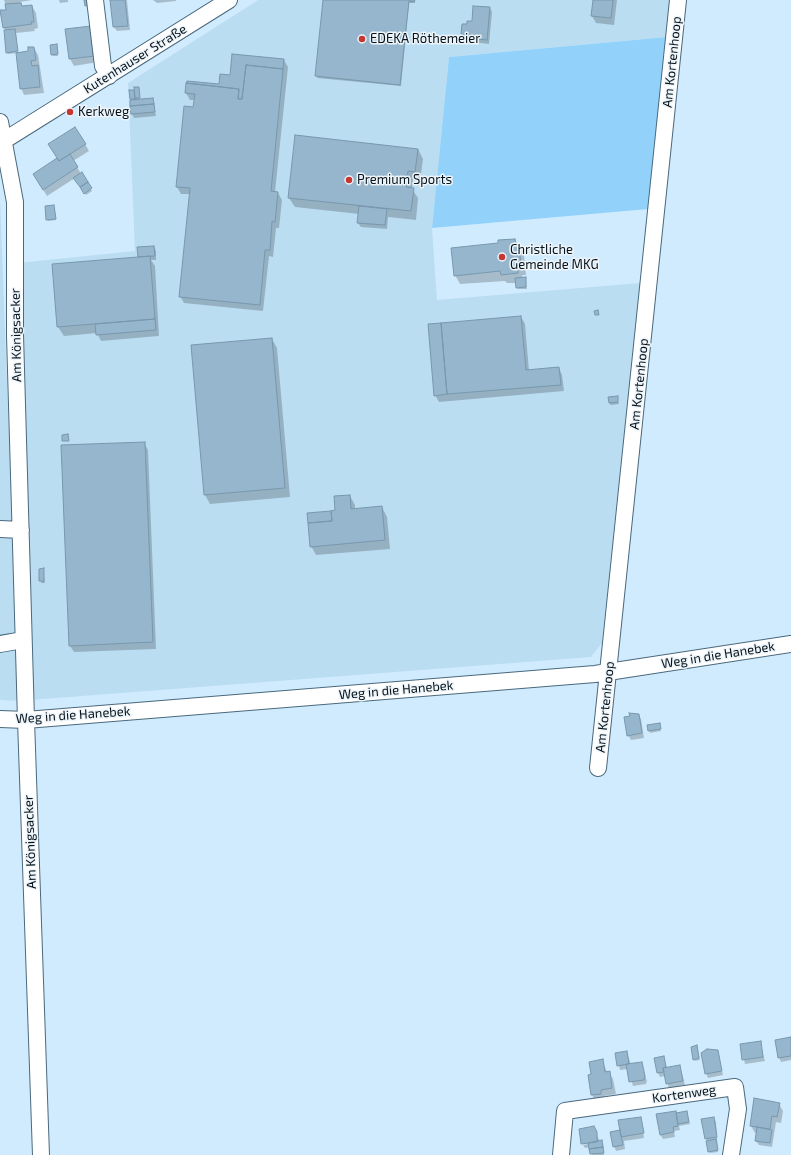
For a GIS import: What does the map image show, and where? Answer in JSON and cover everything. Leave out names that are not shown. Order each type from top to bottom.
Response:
[{"type":"street","points":[[95,0],[103,66],[109,76]]},
{"type":"street","name":"Kutenhauser Straße","points":[[1,142],[109,76],[228,0]]},
{"type":"street","name":"Am Kortenhoop","points":[[598,768],[678,0]]},
{"type":"street","name":"Am Königsacker","points":[[0,123],[1,142],[15,202],[15,335],[26,720],[41,1155]]},
{"type":"street","points":[[0,528],[21,530]]},
{"type":"street","points":[[0,644],[24,640]]},
{"type":"street","name":"Weg in die Hanebek","points":[[0,719],[26,720],[609,672],[791,644]]},
{"type":"street","name":"Kortenweg","points":[[561,1155],[565,1111],[735,1087],[738,1109],[731,1155]]},
{"type":"shaded area","points":[[258,0],[671,0],[667,37],[449,57],[432,228],[437,300],[640,283],[602,643],[591,657],[30,700],[18,263],[135,251],[128,83]]},
{"type":"shaded area","points":[[667,37],[648,209],[432,228],[449,57]]},
{"type":"shaded area","points":[[0,197],[6,360],[20,701],[0,700]]},
{"type":"building","points":[[84,0],[91,0],[91,5],[85,6]]},
{"type":"building","points":[[110,0],[125,0],[128,26],[113,27]]},
{"type":"building","name":"EDEKA Röthemeier","points":[[323,0],[415,0],[414,2],[409,1],[400,85],[315,76]]},
{"type":"building","points":[[593,0],[613,0],[611,18],[591,16]]},
{"type":"building","points":[[21,3],[22,6],[32,5],[34,22],[31,22],[32,24],[3,28],[0,10],[6,10],[5,4]]},
{"type":"building","points":[[473,6],[490,7],[487,40],[470,38],[470,35],[461,34],[462,24],[467,24],[467,21],[472,21]]},
{"type":"building","points":[[91,26],[95,56],[69,59],[65,29]]},
{"type":"building","points":[[15,29],[18,51],[6,53],[4,30]]},
{"type":"building","points":[[57,44],[58,54],[51,55],[50,45]]},
{"type":"building","points":[[28,47],[34,47],[36,60],[31,61],[32,66],[38,65],[40,87],[20,89],[16,53],[28,51]]},
{"type":"building","points":[[232,54],[284,59],[283,69],[246,65],[242,99],[238,99],[239,89],[186,83],[187,81],[219,84],[220,74],[230,75]]},
{"type":"building","points":[[246,65],[283,69],[271,191],[278,192],[275,222],[272,221],[270,250],[265,250],[260,305],[179,297],[190,188],[176,187],[184,106],[193,107],[195,94],[185,93],[186,83],[239,89],[238,99],[242,99]]},
{"type":"building","points":[[134,87],[139,87],[140,98],[135,98]]},
{"type":"building","points":[[129,90],[134,90],[135,99],[130,99]]},
{"type":"building","points":[[153,98],[154,104],[130,106],[130,100]]},
{"type":"building","points":[[154,104],[155,112],[131,114],[130,106]]},
{"type":"building","points":[[75,127],[86,144],[59,161],[48,144]]},
{"type":"building","name":"Premium Sports","points":[[295,135],[418,149],[415,172],[408,171],[406,187],[414,188],[411,211],[288,198]]},
{"type":"building","points":[[70,154],[78,167],[43,190],[33,174],[57,158],[59,161]]},
{"type":"building","points":[[82,172],[88,182],[80,187],[73,178]]},
{"type":"building","points":[[88,182],[92,188],[84,194],[80,187]]},
{"type":"building","points":[[54,205],[56,219],[46,220],[45,206]]},
{"type":"building","points":[[359,206],[387,209],[385,225],[357,223]]},
{"type":"building","points":[[515,239],[516,245],[519,245],[521,266],[518,266],[518,273],[501,275],[500,271],[454,276],[451,248],[498,243],[498,240]]},
{"type":"building","points":[[154,246],[155,256],[138,257],[137,247]]},
{"type":"building","points":[[150,256],[155,319],[57,327],[52,264]]},
{"type":"building","points":[[526,277],[526,287],[516,288],[515,278]]},
{"type":"building","points":[[598,310],[599,315],[595,315],[594,311]]},
{"type":"building","points":[[521,316],[526,370],[559,367],[561,385],[447,394],[441,323]]},
{"type":"building","points":[[155,319],[156,330],[96,335],[95,324]]},
{"type":"building","points":[[441,323],[447,394],[434,396],[428,324]]},
{"type":"building","points":[[272,338],[285,488],[204,495],[191,345]]},
{"type":"building","points":[[618,396],[618,402],[609,403],[608,397]]},
{"type":"building","points":[[68,434],[69,441],[62,441],[62,435]]},
{"type":"building","points":[[145,442],[153,642],[69,646],[61,445]]},
{"type":"building","points":[[350,495],[351,509],[382,506],[385,540],[310,547],[308,523],[332,521],[331,511],[335,510],[334,496]]},
{"type":"building","points":[[331,511],[332,521],[308,523],[307,513]]},
{"type":"building","points":[[44,568],[44,581],[39,581],[39,569]]},
{"type":"building","points":[[629,713],[639,714],[642,733],[627,736],[624,717],[630,716]]},
{"type":"building","points":[[660,723],[661,729],[648,731],[647,725]]},
{"type":"building","points":[[791,1037],[791,1056],[778,1058],[775,1040]]},
{"type":"building","points":[[761,1041],[763,1057],[742,1060],[740,1044]]},
{"type":"building","points":[[697,1045],[699,1058],[693,1060],[691,1047]]},
{"type":"building","points":[[707,1049],[718,1050],[722,1071],[705,1074],[701,1053]]},
{"type":"building","points":[[627,1051],[629,1064],[617,1066],[615,1053]]},
{"type":"building","points":[[664,1056],[666,1067],[663,1068],[664,1072],[657,1073],[654,1058]]},
{"type":"building","points":[[603,1059],[605,1072],[610,1071],[612,1088],[601,1090],[601,1094],[591,1095],[588,1075],[591,1074],[589,1062]]},
{"type":"building","points":[[642,1062],[645,1076],[644,1080],[629,1082],[626,1064]]},
{"type":"building","points":[[680,1065],[683,1081],[666,1084],[663,1068]]},
{"type":"building","points":[[754,1098],[780,1103],[777,1117],[772,1116],[770,1129],[750,1126]]},
{"type":"building","points":[[676,1111],[678,1126],[673,1127],[674,1132],[660,1135],[656,1114]]},
{"type":"building","points":[[687,1111],[689,1122],[678,1124],[676,1113]]},
{"type":"building","points":[[641,1117],[644,1133],[621,1137],[618,1120]]},
{"type":"building","points":[[714,1117],[717,1137],[705,1139],[701,1119]]},
{"type":"building","points":[[594,1126],[597,1132],[597,1142],[581,1144],[579,1129]]},
{"type":"building","points":[[757,1127],[772,1130],[770,1143],[755,1141]]},
{"type":"building","points":[[620,1130],[623,1145],[613,1147],[610,1132]]},
{"type":"building","points":[[716,1139],[718,1150],[708,1152],[706,1141]]},
{"type":"building","points":[[602,1140],[603,1147],[589,1149],[588,1143]]},
{"type":"building","points":[[603,1147],[604,1153],[590,1154],[589,1149]]},
{"type":"place","name":"EDEKA Röthemeier","points":[[362,39]]},
{"type":"place","name":"Kerkweg","points":[[70,112]]},
{"type":"place","name":"Premium Sports","points":[[349,180]]},
{"type":"place","name":"Christliche Gemeinde MKG","points":[[502,257]]}]
